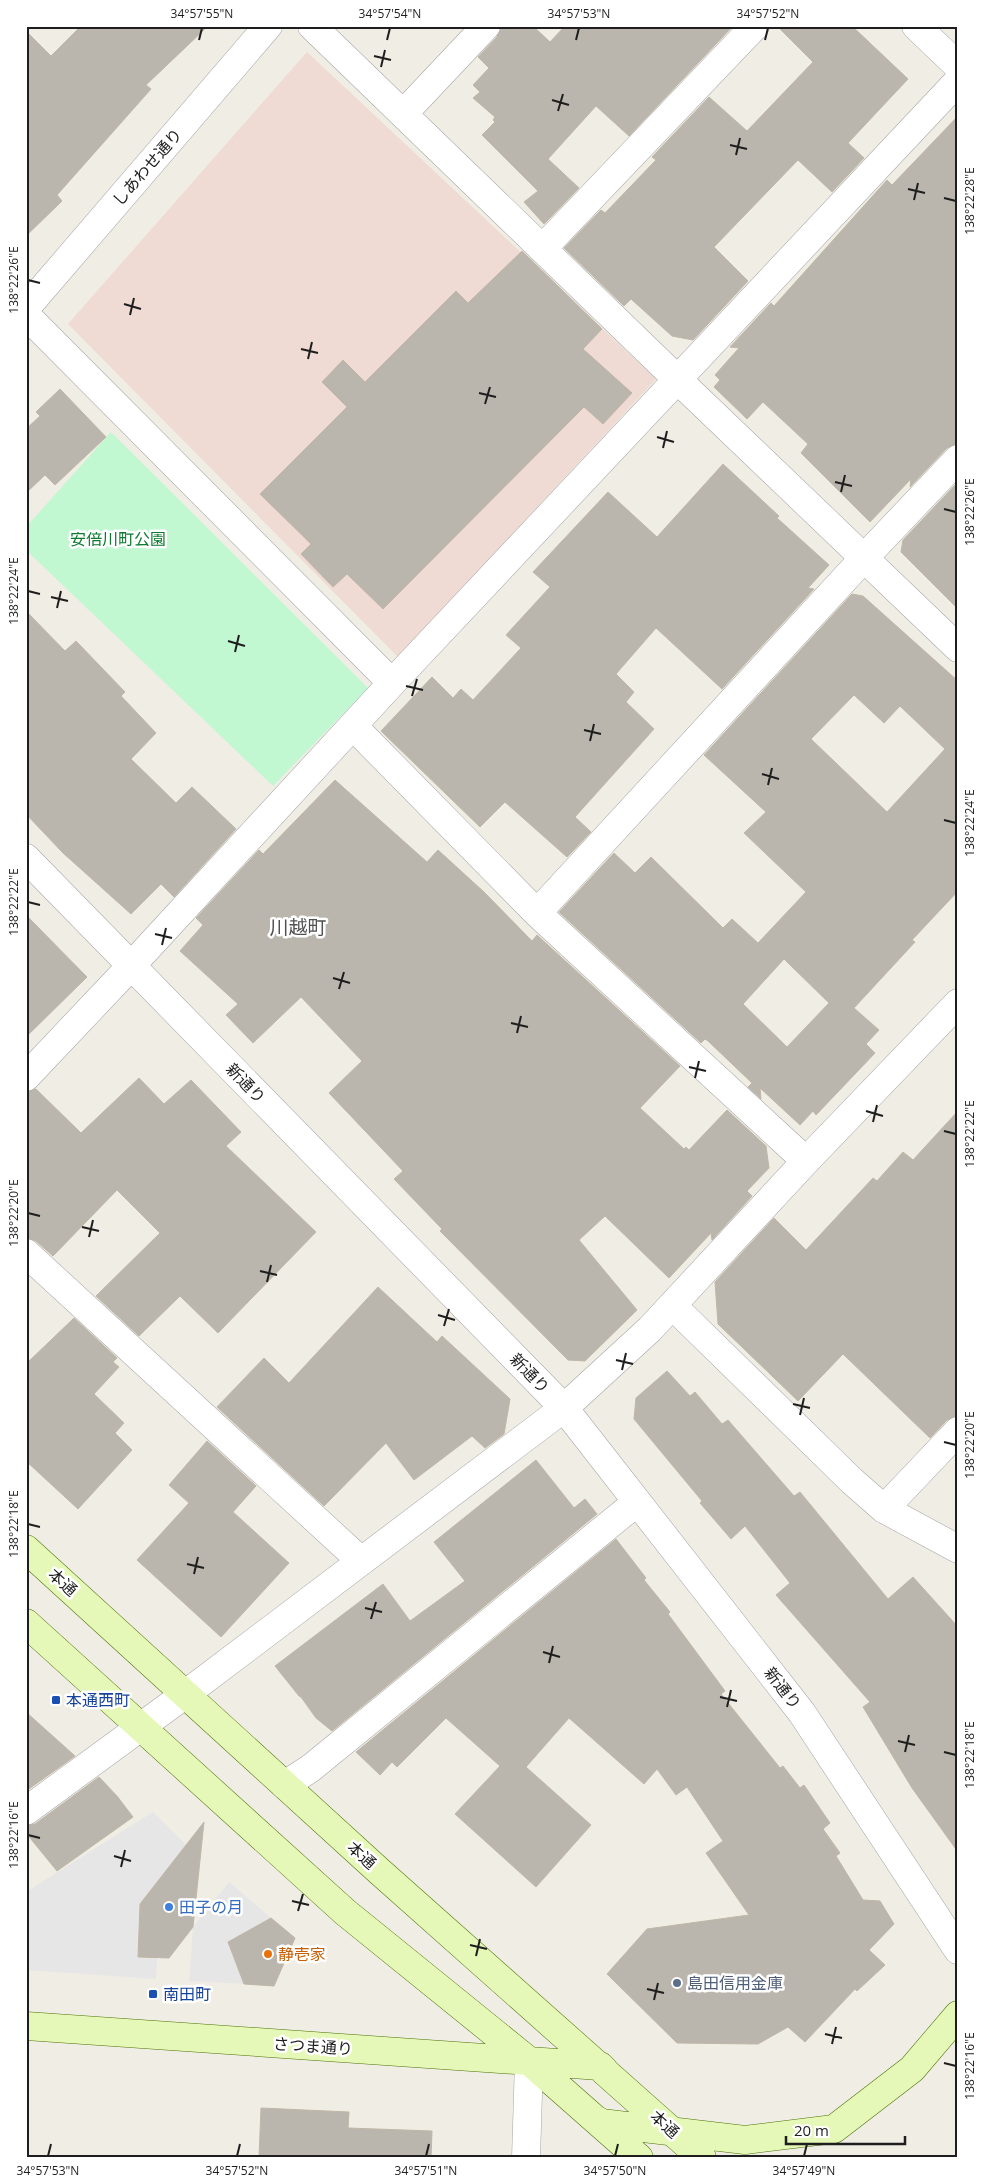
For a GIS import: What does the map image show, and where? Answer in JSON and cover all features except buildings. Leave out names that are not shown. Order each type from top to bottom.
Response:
[{"type":"main road","name":"本通","points":[[26,1549],[186,1693],[284,1785],[702,2158]]},
{"type":"main road","points":[[26,1623],[345,1912],[529,2061],[639,2158]]},
{"type":"main road","points":[[601,2123],[745,2140],[834,2129],[912,2069],[958,2016]]},
{"type":"main road","name":"さつま通り","points":[[26,2026],[600,2066]]},
{"type":"street","name":"しあわせ通り","points":[[26,308],[268,26]]},
{"type":"street","points":[[312,26],[958,648]]},
{"type":"street","points":[[403,114],[486,26]]},
{"type":"street","points":[[542,249],[755,26]]},
{"type":"street","points":[[916,26],[958,66]]},
{"type":"street","points":[[26,1077],[392,683],[958,81]]},
{"type":"street","points":[[26,316],[392,683]]},
{"type":"street","points":[[537,913],[864,558],[958,459]]},
{"type":"street","points":[[353,726],[537,913],[806,1162]]},
{"type":"street","name":"新通り","points":[[26,858],[564,1408],[802,1713],[958,1950]]},
{"type":"street","points":[[26,1810],[141,1727],[564,1408],[673,1306],[806,1162],[958,1003]]},
{"type":"street","points":[[26,1253],[361,1561]]},
{"type":"street","points":[[673,1306],[852,1481],[884,1509],[958,1549]]},
{"type":"street","points":[[884,1509],[958,1432]]},
{"type":"street","points":[[284,1785],[311,1768],[637,1502]]},
{"type":"street","points":[[526,2158],[529,2061]]},
{"type":"shaded area","points":[[307,52],[656,379],[398,657],[68,324]]},
{"type":"shaded area","points":[[153,1812],[186,1845],[140,1904],[138,1957],[157,1958],[156,1979],[26,1970],[26,1892]]},
{"type":"shaded area","points":[[229,1882],[271,1918],[244,1984],[189,1981],[193,1927]]},
{"type":"green space","name":"安倍川町公園","points":[[111,432],[368,688],[273,786],[26,550],[26,527]]},
{"type":"place","name":"本通西町","points":[[56,1700]]},
{"type":"place","name":"田子の月","points":[[169,1907]]},
{"type":"place","name":"静壱家","points":[[268,1954]]},
{"type":"place","name":"島田信用金庫","points":[[677,1983]]},
{"type":"place","name":"南田町","points":[[153,1994]]},
{"type":"district","name":"川越町","points":[[298,927]]}]
